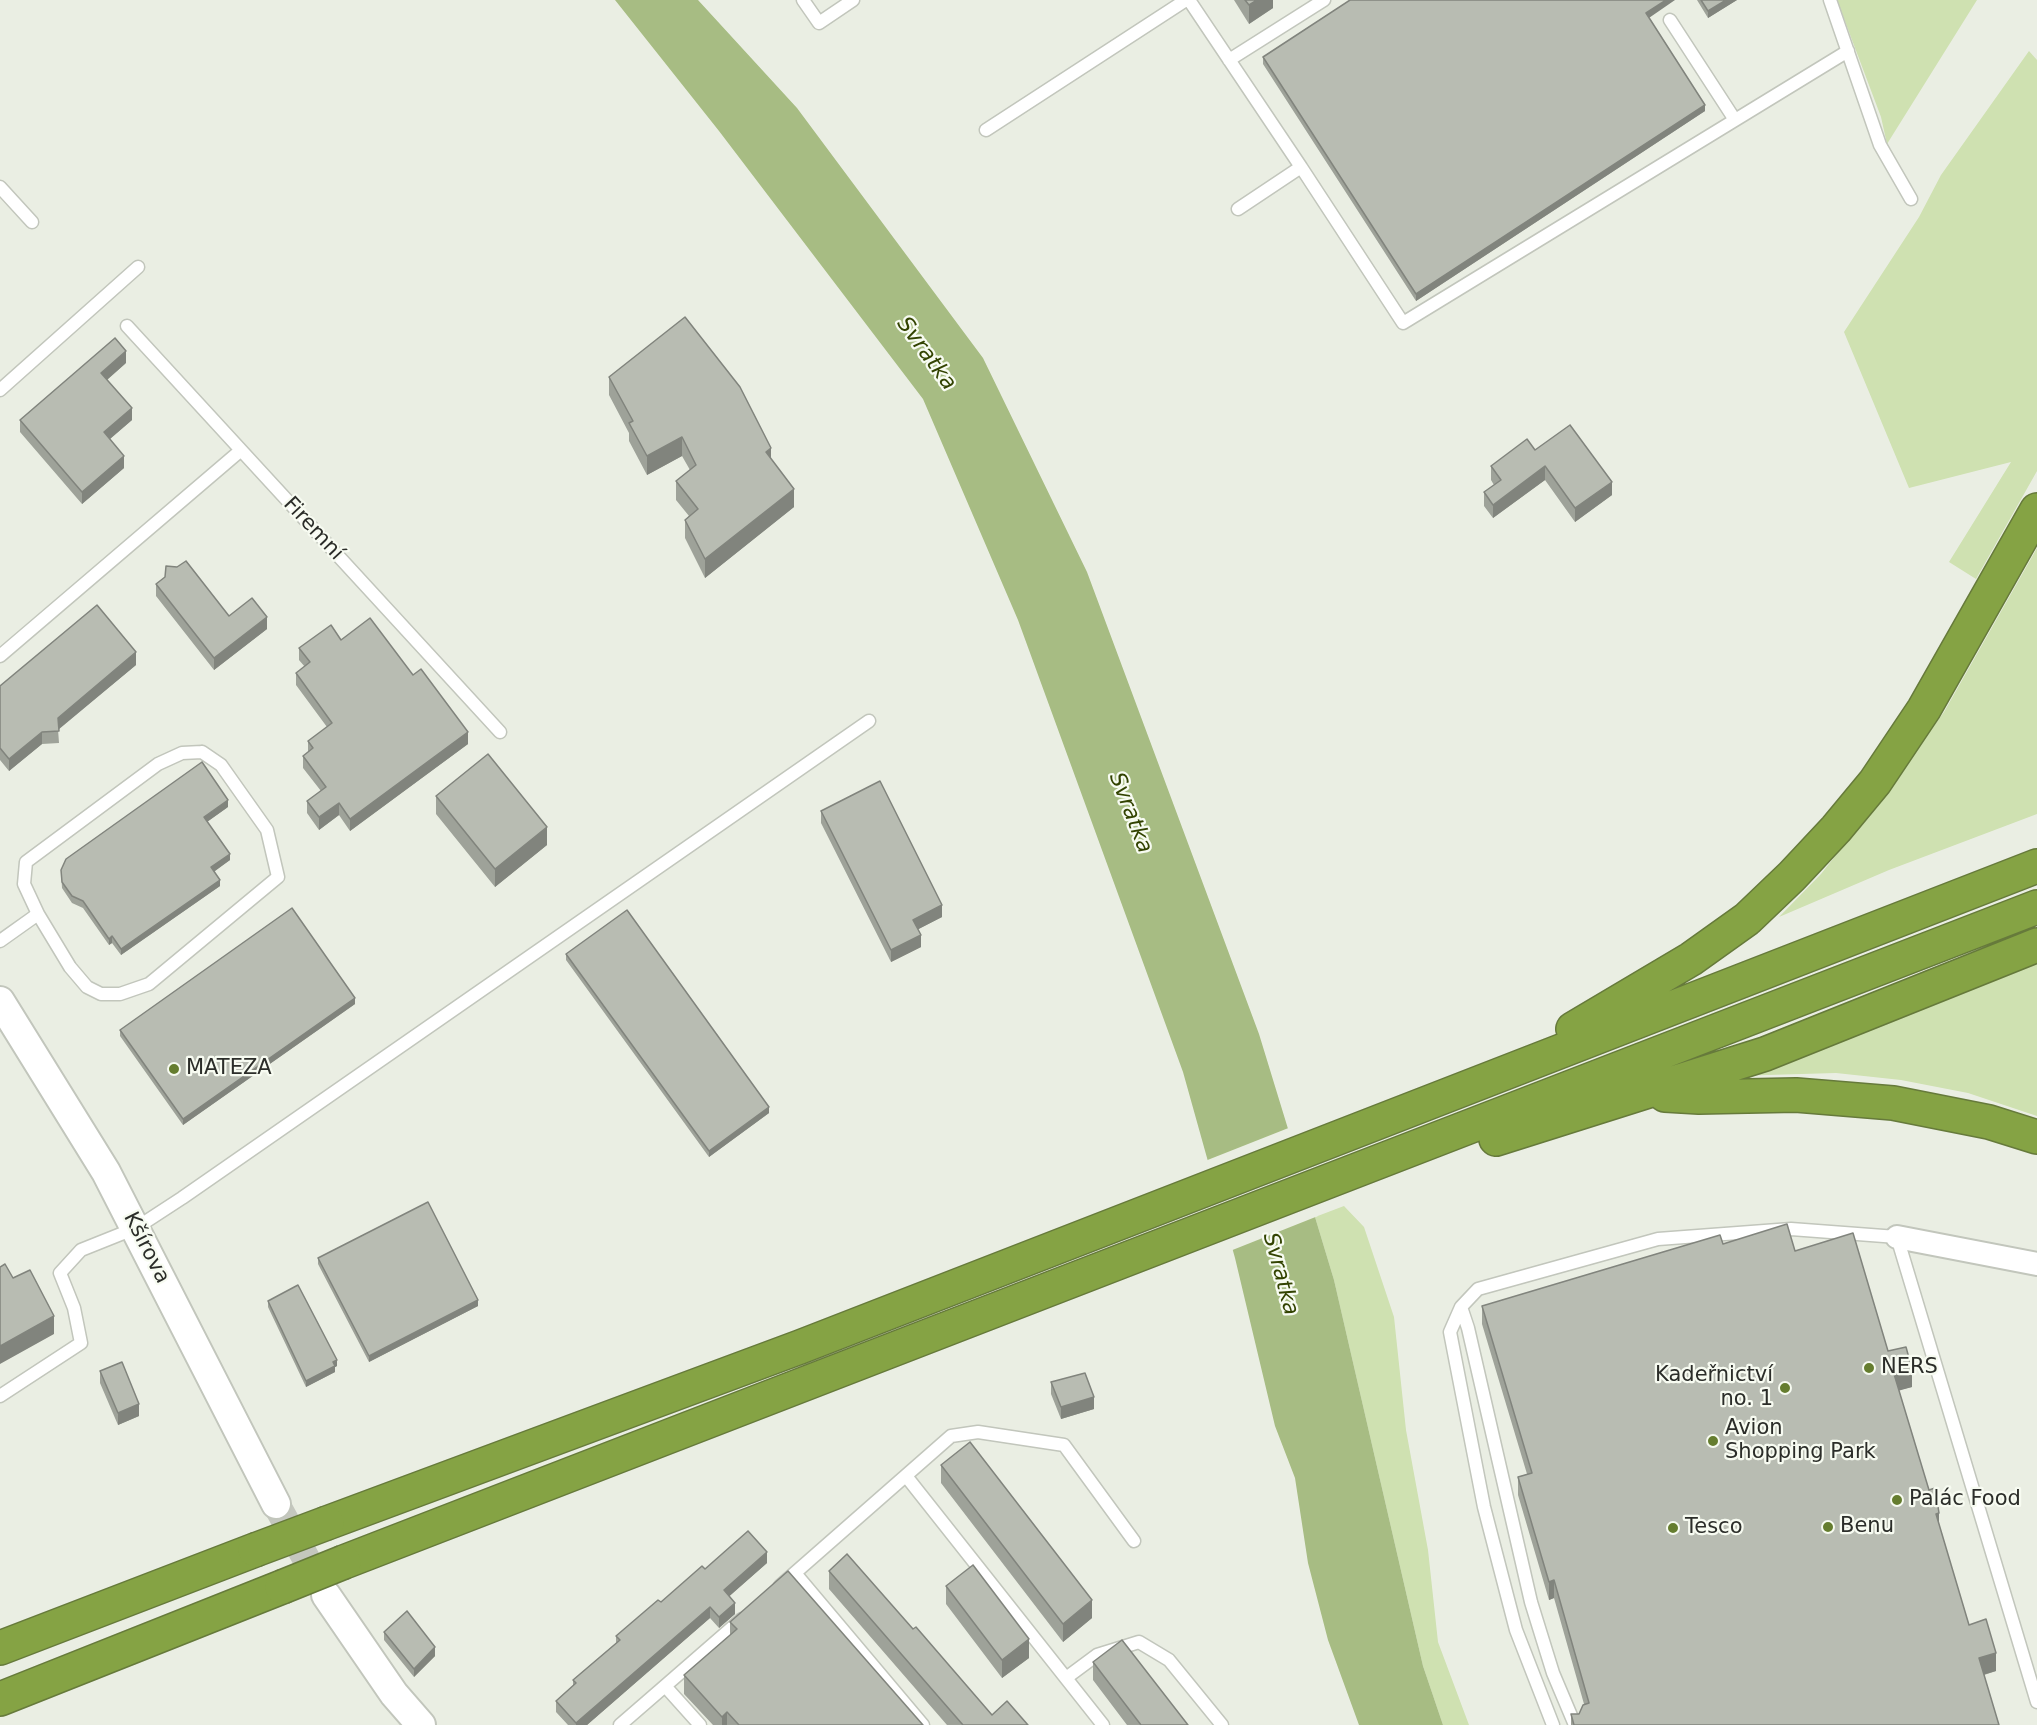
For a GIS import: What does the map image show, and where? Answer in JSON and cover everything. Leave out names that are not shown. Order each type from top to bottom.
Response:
[{"type":"highway","points":[[1478,1083],[1691,959],[1747,918],[1792,876],[1875,782],[1918,718],[2037,510]]},
{"type":"highway","points":[[0,1648],[255,1550],[789,1351],[2037,866]]},
{"type":"highway","points":[[0,1699],[345,1562],[1071,1283],[2037,907]]},
{"type":"highway","points":[[1377,1164],[1485,1142],[1645,1094],[1765,1054],[2037,945]]},
{"type":"highway","points":[[1645,1094],[1699,1097],[1796,1095],[1873,1101],[1941,1112],[2037,1137]]},
{"type":"street","name":"Kšírova","points":[[0,1001],[106,1172],[276,1504]]},
{"type":"street","points":[[1897,1237],[2037,1264]]},
{"type":"street","points":[[326,1595],[394,1694],[421,1725]]},
{"type":"lane","points":[[803,0],[819,23],[853,0]]},
{"type":"lane","points":[[986,130],[1188,0],[1403,323],[1848,51]]},
{"type":"lane","points":[[1229,60],[1324,0]]},
{"type":"lane","points":[[1830,0],[1880,145],[1911,199]]},
{"type":"lane","points":[[1670,20],[1735,120]]},
{"type":"lane","points":[[1238,209],[1301,167]]},
{"type":"lane","points":[[0,187],[32,222]]},
{"type":"lane","points":[[0,390],[138,267]]},
{"type":"lane","name":"Firemní","points":[[127,326],[500,732]]},
{"type":"lane","points":[[0,656],[240,451]]},
{"type":"lane","points":[[0,1396],[81,1343],[74,1308],[60,1273],[81,1250],[136,1228],[869,721]]},
{"type":"lane","points":[[202,752],[221,765],[267,830],[277,861],[278,877],[247,905],[149,984],[120,994],[101,994],[87,987],[70,967],[38,914],[24,884],[26,862],[158,764],[182,753],[202,752]]},
{"type":"lane","points":[[0,941],[38,914]]},
{"type":"lane","points":[[1553,1725],[1516,1630],[1482,1497],[1450,1332],[1461,1307],[1478,1289],[1658,1239],[1791,1229],[1897,1237],[2037,1702]]},
{"type":"lane","points":[[1461,1307],[1468,1328],[1531,1602],[1553,1673],[1575,1725]]},
{"type":"lane","points":[[769,1596],[951,1436],[978,1432],[1064,1445],[1134,1541]]},
{"type":"lane","points":[[906,1476],[1103,1725]]},
{"type":"lane","points":[[795,1573],[923,1725]]},
{"type":"lane","points":[[620,1725],[752,1611]]},
{"type":"lane","points":[[1066,1678],[1097,1655],[1139,1642],[1169,1660],[1222,1725]]},
{"type":"lane","points":[[665,1686],[700,1725]]},
{"type":"shaded area","points":[[1837,0],[1977,0],[1887,144],[1881,117]]},
{"type":"shaded area","points":[[2029,51],[2037,60],[2037,471],[1976,579],[1949,562],[2011,462],[1909,488],[1844,332],[1919,217],[1941,175]]},
{"type":"shaded area","points":[[2037,548],[2037,814],[1889,870],[1779,917],[1821,874],[1882,797],[1944,712]]},
{"type":"shaded area","points":[[2037,959],[2037,1116],[1968,1093],[1901,1080],[1836,1073],[1733,1076]]},
{"type":"shaded area","points":[[1344,1206],[1364,1227],[1394,1317],[1406,1430],[1428,1550],[1438,1642],[1469,1725],[1443,1725],[1423,1666],[1334,1280],[1315,1217]]},
{"type":"water","name":"Svratka","points":[[615,0],[698,0],[797,108],[983,358],[1087,572],[1259,1034],[1334,1280],[1423,1666],[1443,1725],[1359,1725],[1328,1640],[1308,1563],[1295,1478],[1275,1426],[1235,1258],[1183,1072],[1018,620],[923,399],[719,131]]},
{"type":"pier","points":[[1291,1127],[1318,1216],[1230,1251],[1205,1161]]},
{"type":"building","points":[[1245,0],[1257,0],[1249,5]]},
{"type":"building","points":[[1350,0],[1666,0],[1646,13],[1705,105],[1416,294],[1263,57]]},
{"type":"building","points":[[1701,0],[1726,0],[1708,11]]},
{"type":"building","points":[[685,317],[740,387],[771,448],[766,452],[794,489],[705,559],[685,520],[698,509],[676,481],[696,465],[682,437],[647,456],[629,423],[633,421],[609,377]]},
{"type":"building","points":[[115,338],[126,351],[101,373],[132,408],[104,432],[124,456],[82,492],[20,420]]},
{"type":"building","points":[[1570,425],[1612,482],[1575,508],[1545,466],[1493,505],[1484,492],[1501,480],[1491,466],[1527,439],[1535,450]]},
{"type":"building","points":[[186,561],[229,616],[252,598],[267,617],[214,658],[156,584],[165,577],[166,566],[177,567]]},
{"type":"building","points":[[97,605],[136,652],[58,718],[59,731],[42,732],[9,759],[0,748],[0,686]]},
{"type":"building","points":[[370,618],[413,675],[421,669],[468,732],[350,819],[339,803],[319,817],[307,801],[326,787],[303,756],[313,748],[308,741],[332,723],[296,673],[310,662],[299,648],[331,625],[341,640]]},
{"type":"building","points":[[488,754],[547,827],[495,869],[436,796]]},
{"type":"building","points":[[202,762],[228,800],[204,817],[230,854],[211,867],[220,880],[121,949],[112,936],[109,939],[83,901],[72,896],[62,882],[61,870],[66,859]]},
{"type":"building","points":[[880,781],[942,905],[913,920],[921,935],[891,950],[821,811]]},
{"type":"building","points":[[292,908],[355,998],[183,1119],[120,1030]]},
{"type":"building","points":[[627,910],[769,1107],[709,1151],[566,954]]},
{"type":"building","points":[[428,1202],[478,1300],[369,1356],[318,1258]]},
{"type":"building","name":"Avion Shopping Park","points":[[1787,1224],[1795,1251],[1853,1233],[1888,1351],[1906,1347],[1912,1369],[1894,1374],[1929,1490],[1935,1488],[1939,1513],[1936,1514],[1969,1625],[1986,1619],[1996,1653],[1979,1658],[1999,1725],[1574,1725],[1571,1714],[1579,1714],[1583,1705],[1589,1703],[1554,1580],[1549,1582],[1518,1477],[1532,1473],[1482,1306],[1720,1235],[1723,1244]]},
{"type":"building","points":[[5,1264],[13,1278],[30,1270],[54,1316],[0,1346],[0,1267]]},
{"type":"building","points":[[298,1285],[337,1360],[333,1362],[335,1366],[306,1381],[268,1301]]},
{"type":"building","points":[[122,1362],[139,1404],[118,1413],[100,1371]]},
{"type":"building","points":[[1085,1373],[1094,1397],[1061,1407],[1051,1382]]},
{"type":"building","points":[[970,1442],[1092,1600],[1063,1624],[941,1465]]},
{"type":"building","points":[[748,1531],[767,1552],[724,1590],[735,1603],[719,1617],[710,1607],[576,1723],[556,1701],[576,1683],[573,1680],[620,1640],[616,1636],[658,1600],[661,1602],[702,1566],[705,1569]]},
{"type":"building","points":[[847,1554],[913,1629],[916,1627],[992,1715],[1007,1701],[1028,1725],[963,1725],[829,1571]]},
{"type":"building","points":[[973,1565],[1029,1639],[1002,1660],[946,1586]]},
{"type":"building","points":[[788,1571],[923,1725],[739,1725],[727,1712],[722,1717],[684,1675],[737,1629],[730,1622]]},
{"type":"building","points":[[407,1611],[435,1647],[414,1669],[384,1632]]},
{"type":"building","points":[[1122,1640],[1188,1725],[1141,1725],[1093,1662]]},
{"type":"tunnel","points":[[276,1504],[325,1593]]},
{"type":"place","name":"MATEZA","points":[[174,1069]]},
{"type":"place","name":"NERS","points":[[1869,1368]]},
{"type":"place","name":"Kadeřnictví no. 1","points":[[1785,1388]]},
{"type":"place","name":"Avion Shopping Park","points":[[1713,1441]]},
{"type":"place","name":"Palác Food","points":[[1897,1500]]},
{"type":"place","name":"Benu","points":[[1828,1527]]},
{"type":"place","name":"Tesco","points":[[1673,1528]]}]
